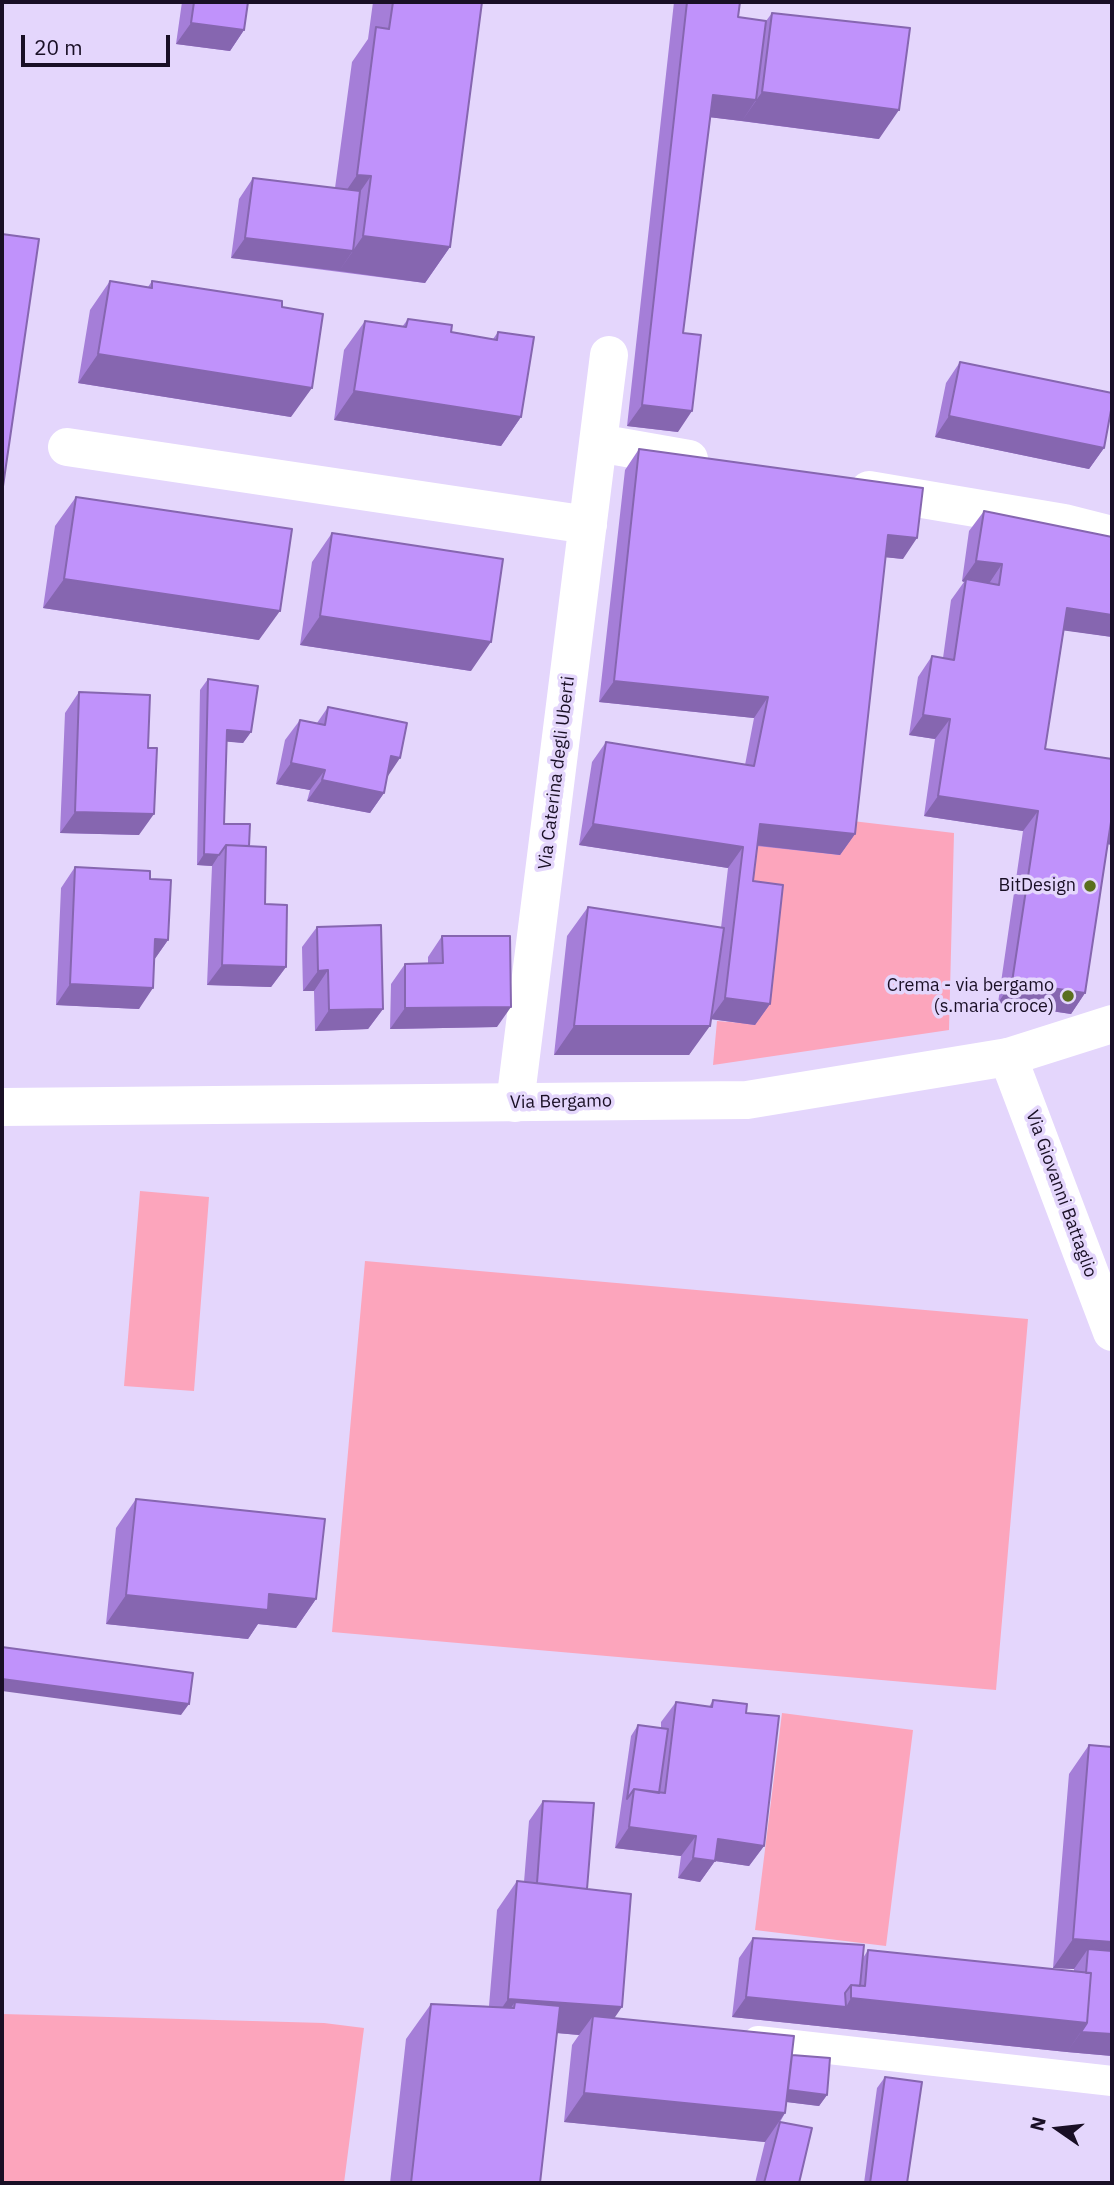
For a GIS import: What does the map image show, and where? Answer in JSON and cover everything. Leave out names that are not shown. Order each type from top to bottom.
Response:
[{"type":"street","name":"Via Caterina degli Uberti","points":[[516,1103],[610,355]]},
{"type":"street","points":[[598,443],[721,464]]},
{"type":"street","points":[[67,447],[588,525]]},
{"type":"street","points":[[831,483],[1065,523],[1112,535]]},
{"type":"street","name":"Via Bergamo","points":[[2,1107],[747,1101],[1008,1057],[1112,1024]]},
{"type":"street","name":"Via Giovanni Battaglio","points":[[1008,1057],[1112,1332]]},
{"type":"lane","points":[[758,2041],[1112,2081]]},
{"type":"shaded area","points":[[844,820],[954,833],[949,1030],[713,1065],[717,1021],[755,1024],[739,902],[745,844],[840,855]]},
{"type":"shaded area","points":[[140,1191],[209,1197],[194,1391],[124,1386]]},
{"type":"shaded area","points":[[365,1261],[1028,1319],[996,1690],[332,1632]]},
{"type":"shaded area","points":[[782,1713],[913,1730],[886,1946],[755,1930]]},
{"type":"shaded area","points":[[2,2014],[324,2023],[364,2028],[344,2183],[2,2183]]},
{"type":"building","points":[[194,2],[248,2],[244,30],[191,23]]},
{"type":"building","points":[[393,2],[482,2],[450,247],[363,236],[371,176],[357,175],[376,27],[389,29]]},
{"type":"building","points":[[687,2],[740,2],[738,17],[766,21],[756,100],[713,95],[683,333],[701,335],[692,411],[642,405]]},
{"type":"building","points":[[772,13],[910,28],[899,110],[762,92]]},
{"type":"building","points":[[253,178],[360,191],[353,251],[245,238]]},
{"type":"building","points":[[2,234],[39,239],[2,493]]},
{"type":"building","points":[[110,281],[152,288],[152,281],[282,301],[282,307],[323,314],[312,388],[98,354]]},
{"type":"building","points":[[408,319],[452,325],[451,332],[497,340],[498,332],[534,337],[521,417],[354,391],[365,321],[406,327]]},
{"type":"building","points":[[960,362],[1112,393],[1104,448],[949,416]]},
{"type":"building","points":[[639,449],[923,488],[917,538],[888,535],[855,834],[760,824],[753,881],[783,885],[770,1004],[725,998],[743,847],[593,824],[606,742],[754,766],[768,697],[614,681]]},
{"type":"building","points":[[76,497],[292,529],[280,611],[64,579]]},
{"type":"building","points":[[984,511],[1112,537],[1112,615],[1067,608],[1045,749],[1112,759],[1112,822],[1085,993],[1012,982],[1038,811],[938,796],[950,719],[923,715],[932,656],[954,660],[966,579],[999,585],[1002,564],[976,561]]},
{"type":"building","points":[[332,533],[503,559],[491,642],[320,616]]},
{"type":"building","points":[[208,679],[258,686],[251,732],[227,730],[224,824],[250,824],[249,846],[226,845],[219,855],[204,854]]},
{"type":"building","points":[[79,692],[150,695],[148,748],[157,748],[154,814],[75,812]]},
{"type":"building","points":[[328,707],[407,723],[400,758],[391,756],[384,793],[322,780],[325,770],[291,763],[300,720],[325,725]]},
{"type":"building","points":[[226,845],[266,847],[265,904],[287,905],[286,967],[222,965]]},
{"type":"building","points":[[75,867],[150,871],[150,879],[171,880],[168,940],[155,939],[153,988],[70,984]]},
{"type":"building","points":[[588,907],[724,928],[710,1026],[574,1026]]},
{"type":"building","points":[[381,925],[383,1009],[329,1010],[328,970],[318,971],[317,927]]},
{"type":"building","points":[[442,936],[510,936],[511,1007],[405,1008],[405,964],[443,963]]},
{"type":"building","points":[[136,1499],[325,1519],[316,1599],[269,1594],[268,1610],[126,1595]]},
{"type":"building","points":[[2,1647],[193,1673],[189,1704],[2,1679]]},
{"type":"building","points":[[713,1700],[747,1704],[746,1713],[779,1716],[764,1846],[718,1839],[715,1861],[693,1858],[696,1836],[629,1827],[634,1789],[665,1793],[676,1702],[712,1707]]},
{"type":"building","points":[[638,1725],[668,1729],[659,1793],[634,1789],[627,1799]]},
{"type":"building","points":[[1089,1745],[1112,1747],[1112,1942],[1073,1939]]},
{"type":"building","points":[[543,1801],[594,1803],[587,1889],[537,1883]]},
{"type":"building","points":[[517,1881],[631,1894],[622,2007],[508,1999]]},
{"type":"building","points":[[753,1938],[864,1945],[860,1986],[851,1985],[845,1993],[846,2007],[746,1997]]},
{"type":"building","points":[[1088,1949],[1112,1951],[1112,2034],[1081,2032],[1087,2023],[1091,1973],[1086,1973]]},
{"type":"building","points":[[868,1950],[1091,1973],[1087,2023],[851,1998],[851,1985],[865,1986]]},
{"type":"building","points":[[515,2002],[560,2006],[540,2183],[411,2183],[431,2004],[514,2008]]},
{"type":"building","points":[[593,2016],[794,2036],[785,2113],[584,2093]]},
{"type":"building","points":[[792,2055],[830,2058],[827,2095],[788,2090]]},
{"type":"building","points":[[885,2077],[922,2082],[907,2183],[870,2183]]},
{"type":"building","points":[[780,2122],[812,2128],[799,2183],[764,2183]]},
{"type":"place","name":"BitDesign","points":[[1090,886]]},
{"type":"place","name":"Crema - via bergamo (s.maria croce)","points":[[1068,996]]}]
